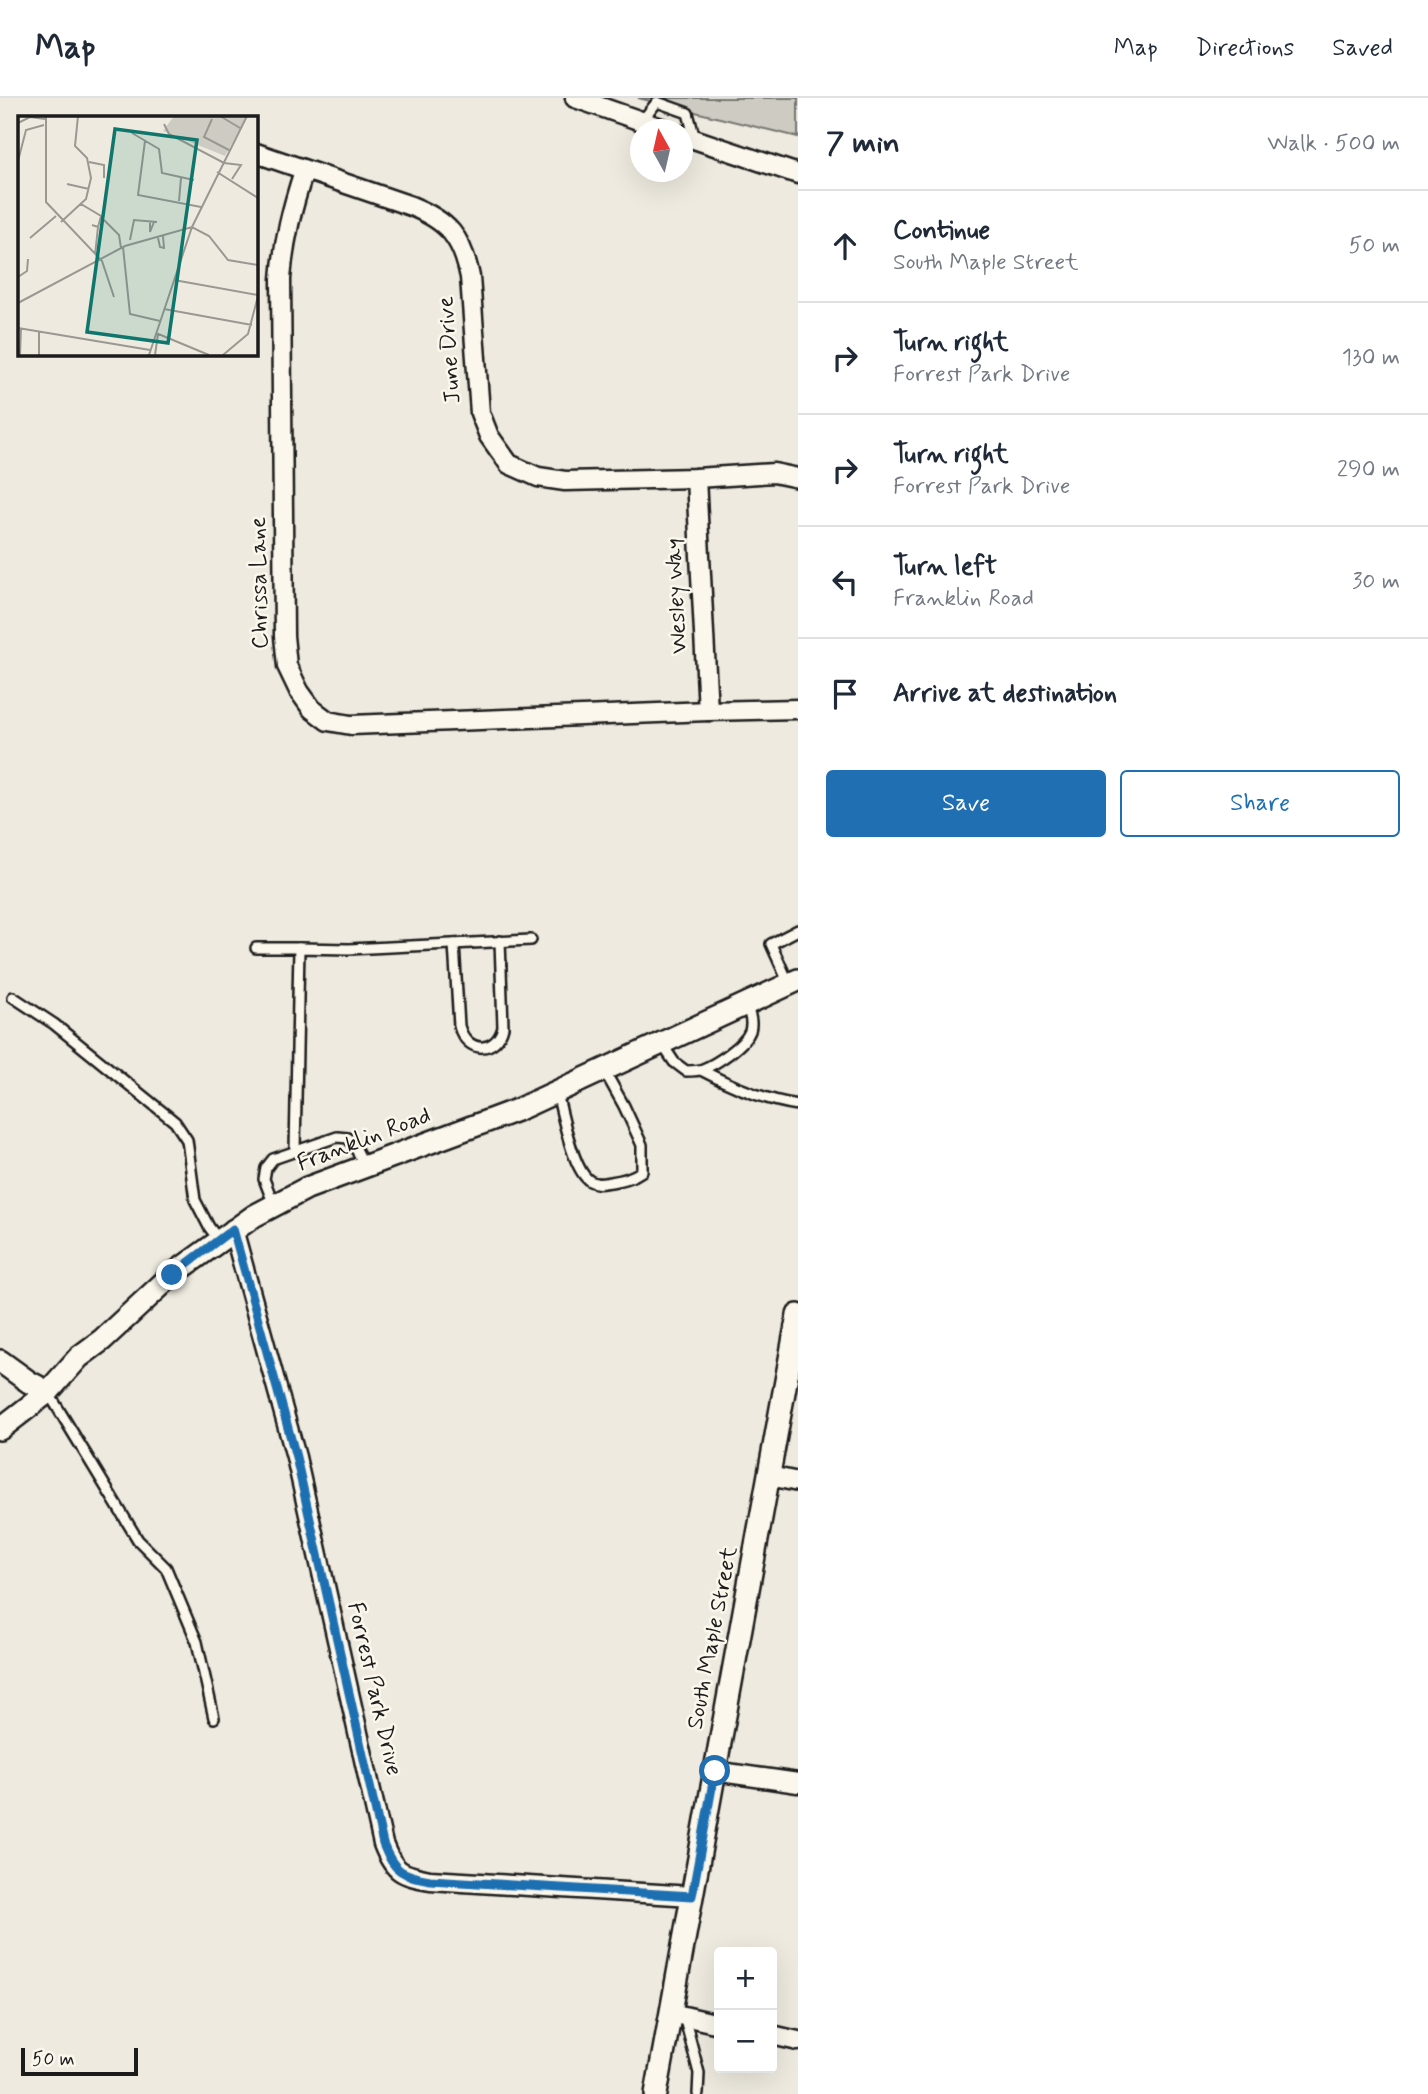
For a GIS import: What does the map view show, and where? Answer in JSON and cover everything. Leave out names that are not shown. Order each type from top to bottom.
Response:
[{"type":"street","points":[[575,98],[636,119]]},
{"type":"street","points":[[693,138],[798,174]]},
{"type":"street","name":"June Drive","points":[[257,153],[435,216],[459,242],[470,277],[480,413],[489,436],[509,464],[538,477],[565,481],[774,473],[798,478]]},
{"type":"street","name":"Chrissa Lane","points":[[304,171],[290,215],[281,279],[284,636],[287,666],[299,691],[312,709],[328,721],[351,725],[708,710],[798,709]]},
{"type":"street","name":"Wesley Way","points":[[696,478],[708,710]]},
{"type":"street","name":"Franklin Road","points":[[0,1429],[48,1392],[79,1357],[102,1340],[172,1275],[226,1235],[274,1205],[307,1188],[517,1110],[794,982]]},
{"type":"street","name":"Forrest Park Drive","points":[[226,1235],[296,1457],[383,1844],[393,1866],[412,1877],[430,1880],[692,1896]]},
{"type":"street","name":"South Maple Street","points":[[656,2094],[678,2015],[692,1896],[798,1315]]},
{"type":"street","points":[[0,1361],[48,1392]]},
{"type":"street","points":[[770,1476],[798,1482]]},
{"type":"street","points":[[715,1771],[798,1783]]},
{"type":"street","points":[[678,2015],[714,2023]]},
{"type":"street","points":[[777,2036],[798,2041]]},
{"type":"lane","points":[[644,119],[657,102],[688,113],[688,119]]},
{"type":"lane","points":[[794,982],[771,944],[798,930]]},
{"type":"lane","points":[[256,948],[349,949],[531,940]]},
{"type":"lane","points":[[454,944],[459,1026],[462,1037],[473,1047],[486,1046],[502,1034],[500,941]]},
{"type":"lane","points":[[295,1151],[299,948]]},
{"type":"lane","points":[[13,997],[54,1024],[174,1122],[187,1140],[195,1200],[209,1227],[226,1235]]},
{"type":"lane","points":[[661,1043],[674,1062],[686,1071],[701,1070],[721,1059],[750,1032],[752,1019],[746,1004]]},
{"type":"lane","points":[[556,1092],[568,1137],[580,1170],[587,1180],[598,1184],[631,1178],[642,1171],[642,1145],[604,1070]]},
{"type":"lane","points":[[701,1070],[728,1085],[798,1105]]},
{"type":"lane","points":[[274,1205],[264,1179],[266,1168],[273,1158],[337,1137],[348,1138],[365,1167]]},
{"type":"lane","points":[[48,1392],[138,1540],[166,1568],[197,1643],[214,1718]]},
{"type":"lane","points":[[678,2015],[699,2073],[698,2094]]},
{"type":"shaded area","points":[[638,98],[798,98],[798,137]]},
{"type":"route","points":[[172,1275],[233,1229],[296,1457],[383,1844],[393,1866],[412,1877],[430,1880],[692,1896],[715,1771]]}]
